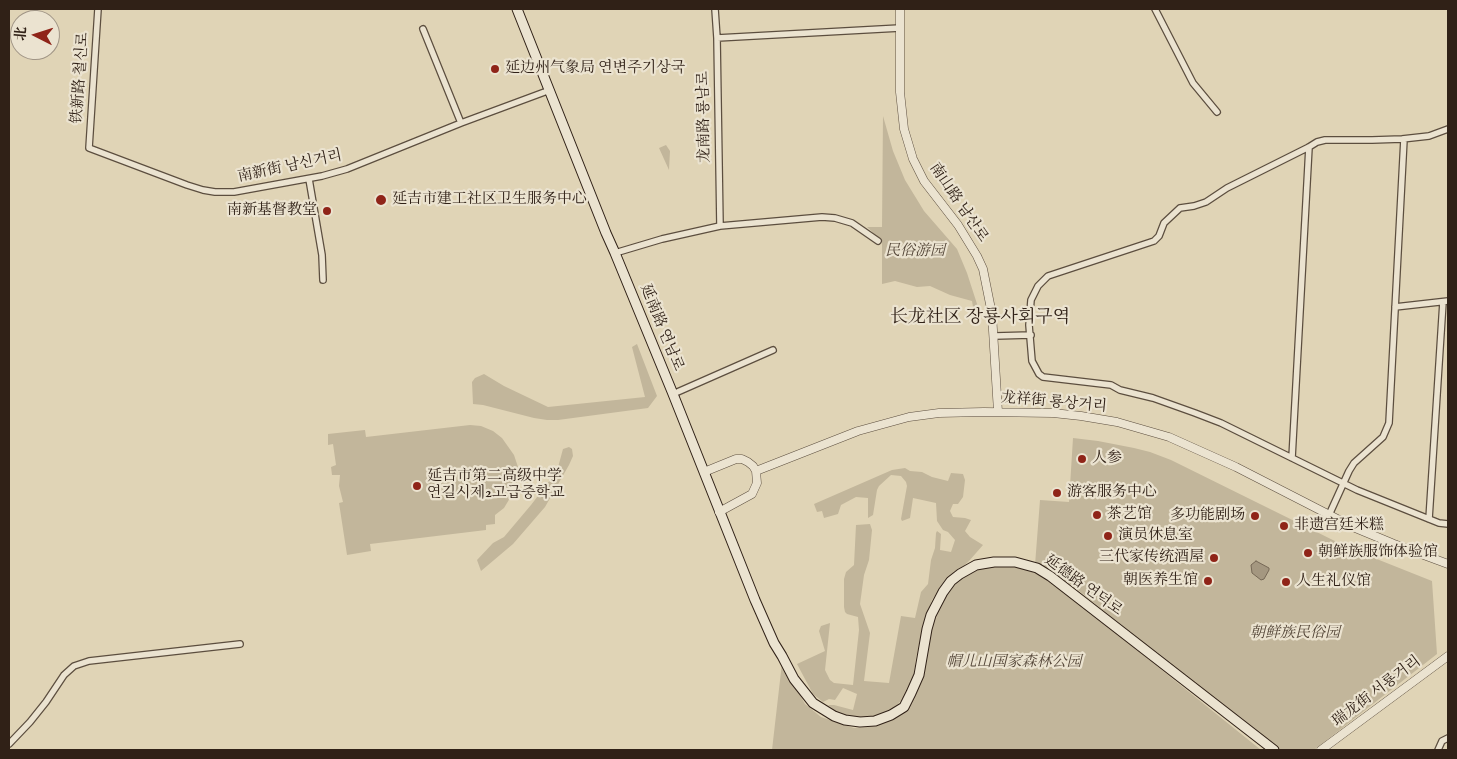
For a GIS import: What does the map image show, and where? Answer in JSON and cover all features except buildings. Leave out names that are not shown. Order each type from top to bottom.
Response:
[{"type":"main road","name":"延南路 연남로","points":[[517,9],[719,512],[770,635],[782,656]]},
{"type":"main road","name":"延德路 연덕로","points":[[782,656],[803,692],[812,703],[823,710],[846,720],[860,722],[875,721],[891,716],[904,707],[911,693],[918,675],[931,615],[943,592],[951,582],[968,570],[983,563],[1020,563],[1037,568],[1050,576],[1274,750]]},
{"type":"street","name":"铁新路 철신로","points":[[89,148],[98,9]]},
{"type":"street","name":"龙南路 룡남로","points":[[715,9],[720,226]]},
{"type":"street","name":"南山路 남산로","points":[[900,9],[901,106],[904,129],[913,159],[924,181],[958,225],[983,269],[989,292],[995,336],[998,412]]},
{"type":"street","points":[[1155,9],[1193,84],[1217,112]]},
{"type":"street","points":[[717,38],[900,28]]},
{"type":"street","points":[[423,29],[461,124]]},
{"type":"street","name":"南新街 남신거리","points":[[89,148],[194,188],[215,192],[234,192],[309,179],[347,169],[550,90]]},
{"type":"street","points":[[1448,129],[1429,136],[1404,139],[1325,140],[1317,142],[1228,188],[1206,202],[1180,208],[1164,223],[1159,236],[1154,241],[1048,276],[1038,286],[1031,300],[1029,325],[1032,361],[1039,374],[1043,377],[1111,385],[1120,390],[1153,398],[1208,417],[1357,490],[1429,519],[1448,524]]},
{"type":"street","points":[[1329,515],[1354,463],[1383,437],[1389,423],[1404,139]]},
{"type":"street","points":[[1292,458],[1309,147]]},
{"type":"street","points":[[309,179],[322,255],[323,280]]},
{"type":"street","points":[[615,253],[662,239],[720,226],[822,217],[844,220],[878,241]]},
{"type":"street","points":[[1395,308],[1446,301],[1429,519]]},
{"type":"street","points":[[995,336],[1030,335]]},
{"type":"street","points":[[673,394],[773,350]]},
{"type":"street","name":"龙祥街 룡상거리","points":[[756,471],[858,431],[892,421],[939,413],[1053,413],[1080,416],[1117,422],[1169,437],[1236,467],[1329,515],[1394,544],[1448,564]]},
{"type":"street","points":[[704,472],[736,459],[748,462],[756,471],[757,483],[752,494],[719,512]]},
{"type":"street","points":[[9,744],[30,722],[64,675],[74,666],[89,661],[240,644]]},
{"type":"street","name":"瑞龙街 서룡거리","points":[[1321,750],[1448,656]]},
{"type":"street","points":[[1438,750],[1442,741],[1448,738]]},
{"type":"green space","name":"民俗游园","points":[[883,116],[893,151],[905,180],[924,211],[957,249],[978,307],[973,307],[972,301],[950,295],[930,286],[917,287],[895,281],[882,284],[882,241],[867,227],[882,227]]},
{"type":"green space","points":[[666,145],[670,151],[669,170],[659,148]]},
{"type":"green space","points":[[637,344],[657,396],[648,408],[547,420],[473,404],[472,382],[475,378],[484,374],[548,407],[645,397],[632,347]]},
{"type":"green space","points":[[470,425],[481,426],[493,431],[502,438],[514,455],[518,467],[516,488],[504,508],[495,515],[495,524],[486,525],[486,530],[370,544],[371,551],[347,555],[339,503],[343,502],[339,486],[340,475],[332,475],[331,467],[336,465],[333,444],[328,445],[328,434],[365,430],[366,437]]},
{"type":"green space","name":"朝鲜族民俗园","points":[[1073,438],[1134,448],[1171,460],[1349,548],[1432,581],[1437,654],[1314,750],[1278,750],[1069,583],[1035,565],[1040,500],[1069,502]]},
{"type":"green space","points":[[569,447],[572,449],[573,456],[545,507],[513,544],[481,571],[477,560],[493,543],[504,537],[531,505],[557,471],[563,449]]},
{"type":"green space","points":[[905,468],[948,481],[951,473],[963,474],[965,480],[963,497],[958,504],[953,504],[950,511],[953,517],[971,520],[965,531],[970,537],[983,545],[940,588],[932,600],[924,622],[913,681],[908,692],[892,709],[881,715],[863,720],[835,713],[828,705],[853,710],[857,694],[843,688],[835,700],[829,699],[823,702],[813,694],[797,664],[825,651],[819,631],[821,626],[830,623],[825,670],[830,680],[834,683],[853,685],[859,630],[858,617],[845,612],[844,579],[846,572],[854,565],[856,525],[870,524],[872,530],[869,560],[864,575],[860,604],[870,633],[864,681],[889,683],[901,616],[915,618],[921,592],[928,584],[936,533],[937,531],[941,534],[940,550],[951,552],[955,540],[948,532],[943,530],[937,521],[936,503],[913,498],[910,518],[902,521],[907,486],[901,476],[891,475],[879,486],[873,515],[868,518],[868,498],[856,497],[841,505],[838,514],[824,518],[822,511],[817,512],[814,504],[892,470]]},
{"type":"green space","name":"帽儿山国家森林公园","points":[[982,566],[1017,566],[1049,579],[1261,750],[772,750],[782,663],[805,704],[821,717],[854,728],[880,724],[910,701],[920,683],[930,630],[936,612],[947,592],[961,576]]},
{"type":"shaded area","points":[[1256,561],[1269,568],[1264,579],[1261,580],[1252,573],[1251,565]]},
{"type":"place","name":"延边州气象局 연변주기상국","points":[[495,69]]},
{"type":"place","name":"延吉市建工社区卫生服务中心","points":[[381,200]]},
{"type":"place","name":"南新基督教堂","points":[[327,211]]},
{"type":"place","name":"人参","points":[[1082,459]]},
{"type":"place","name":"延吉市第二高级中学 연길시제2고급중학교","points":[[417,486]]},
{"type":"place","name":"游客服务中心","points":[[1057,493]]},
{"type":"place","name":"茶艺馆","points":[[1097,515]]},
{"type":"place","name":"多功能剧场","points":[[1255,516]]},
{"type":"place","name":"非遗宫廷米糕","points":[[1284,526]]},
{"type":"place","name":"演员休息室","points":[[1108,536]]},
{"type":"place","name":"朝鲜族服饰体验馆","points":[[1308,553]]},
{"type":"place","name":"三代家传统酒屋","points":[[1214,558]]},
{"type":"place","name":"朝医养生馆","points":[[1208,581]]},
{"type":"place","name":"人生礼仪馆","points":[[1286,582]]},
{"type":"district","name":"长龙社区 장룡사회구역","points":[[980,318]]}]
